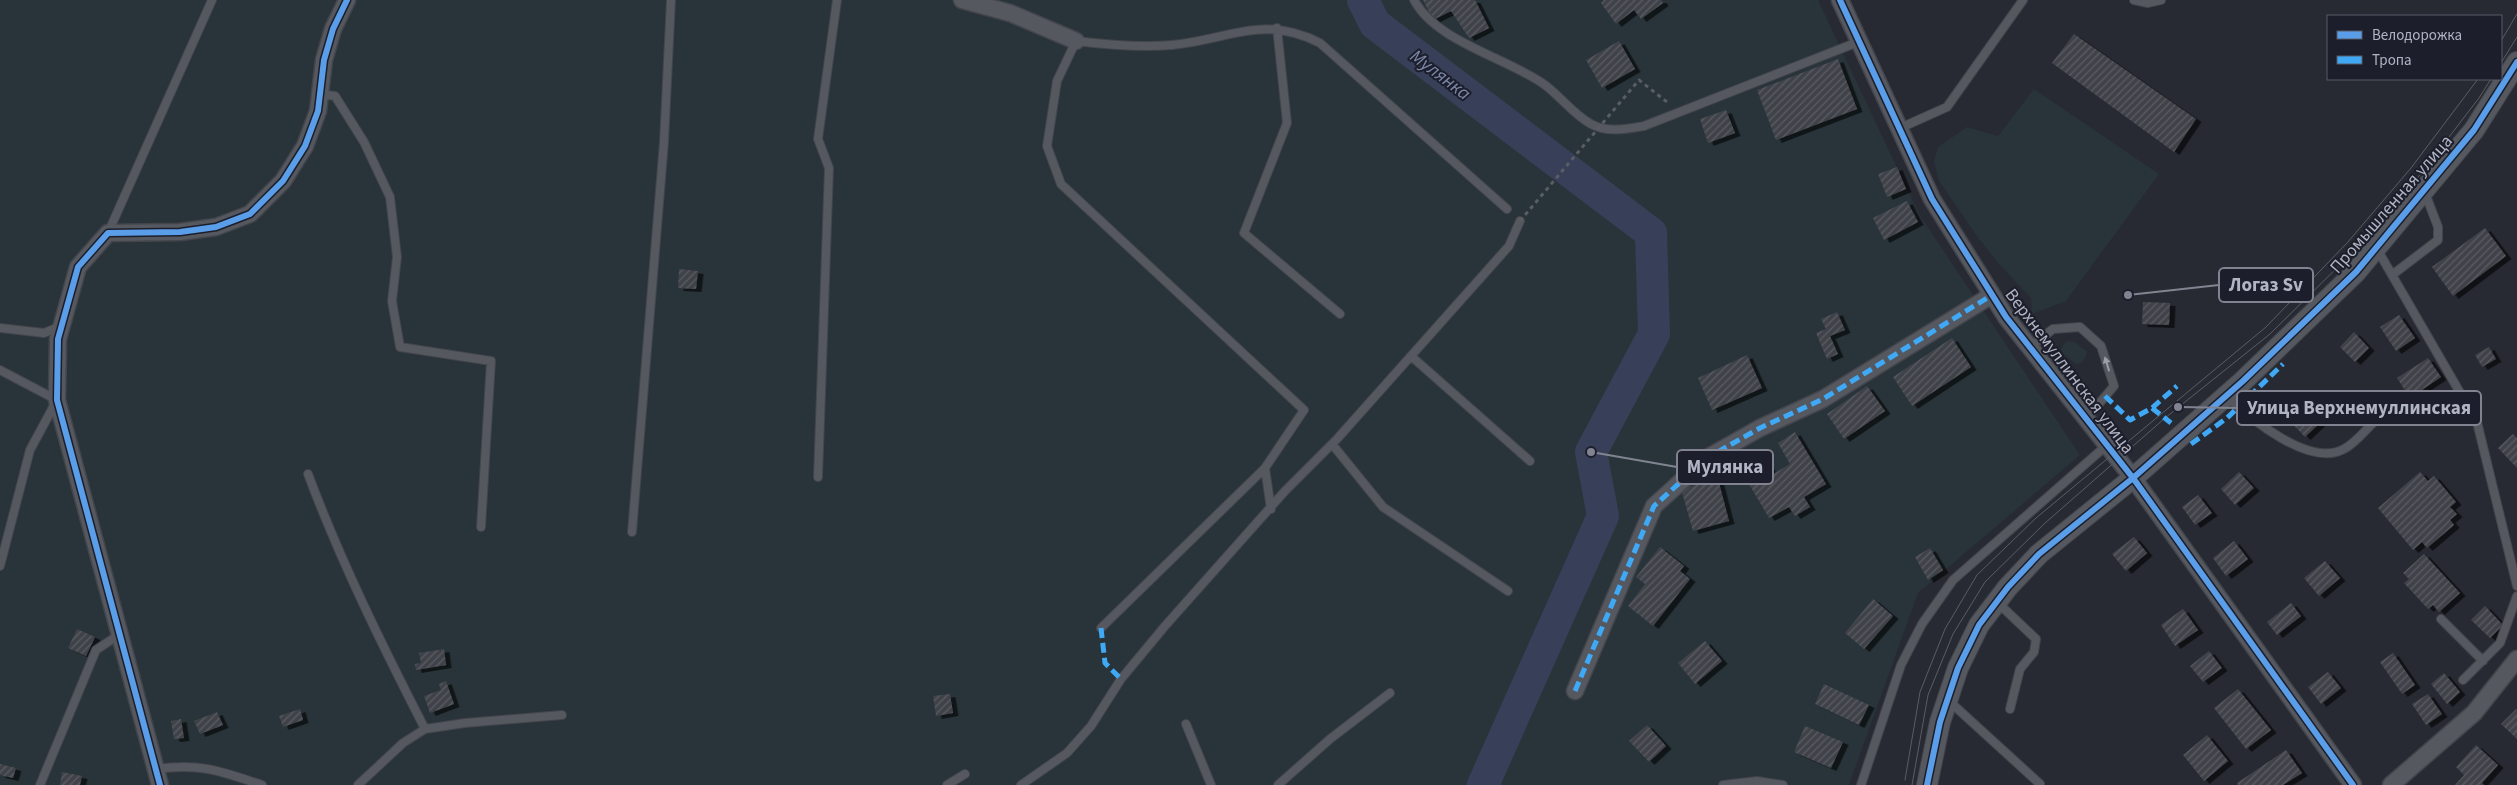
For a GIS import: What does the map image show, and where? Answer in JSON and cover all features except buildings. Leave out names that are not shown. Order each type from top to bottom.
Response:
[{"type":"street","points":[[160,785],[57,400],[58,339],[61,326],[78,267],[108,233],[180,232],[216,227],[250,214],[283,181],[305,146],[318,111],[324,60],[333,29],[347,0]]},
{"type":"street","points":[[962,0],[1010,12],[1076,41]]},
{"type":"street","name":"Верхнемуллинская улица","points":[[1840,0],[1932,199],[1992,295],[2029,348],[2133,478],[2353,785]]},
{"type":"street","name":"Промышленная улица","points":[[1928,782],[1940,722],[1958,668],[1979,625],[1997,602],[2039,554],[2133,478],[2226,396],[2356,272],[2474,130],[2517,62]]},
{"type":"street","points":[[1575,690],[1654,506],[1707,458],[1760,428],[1823,399],[1992,295]]},
{"type":"street","points":[[2390,785],[2474,713],[2517,659]]},
{"type":"lane","points":[[108,233],[212,0]]},
{"type":"lane","points":[[632,532],[664,142],[671,0]]},
{"type":"lane","points":[[818,477],[829,168],[818,139],[837,0]]},
{"type":"lane","points":[[1414,0],[1435,23],[1463,43],[1544,84],[1592,125],[1618,130],[1644,126],[1858,42]]},
{"type":"lane","points":[[1898,129],[1947,107],[2023,0]]},
{"type":"lane","points":[[2134,0],[2148,3],[2162,0]]},
{"type":"lane","points":[[1277,28],[1287,123],[1244,233],[1340,314]]},
{"type":"lane","points":[[1101,628],[1265,468],[1304,410],[1061,184],[1047,146],[1057,81],[1076,41],[1116,45],[1170,45],[1251,29],[1277,28],[1298,32],[1320,43],[1507,209]]},
{"type":"lane","points":[[320,94],[335,96],[364,142],[390,197],[397,257],[392,301],[400,347],[490,361],[481,527]]},
{"type":"lane","points":[[2392,275],[2438,240],[2438,227],[2424,190]]},
{"type":"lane","points":[[1021,785],[1067,753],[1091,726],[1121,679],[1164,626],[1332,444],[1509,246],[1520,221]]},
{"type":"lane","points":[[2376,247],[2477,422],[2517,586]]},
{"type":"lane","points":[[0,328],[44,333],[61,326]]},
{"type":"lane","points":[[2029,348],[2052,329],[2080,327],[2101,346],[2114,386],[2086,419]]},
{"type":"lane","points":[[1411,356],[1530,461]]},
{"type":"lane","points":[[0,370],[57,400],[30,450],[0,566]]},
{"type":"lane","points":[[2226,396],[2250,419],[2283,438],[2320,455],[2344,449],[2376,420]]},
{"type":"lane","points":[[1332,444],[1383,507],[1508,591]]},
{"type":"lane","points":[[1861,785],[1901,666],[1922,624],[1953,580],[2107,445]]},
{"type":"lane","points":[[1265,468],[1271,509]]},
{"type":"lane","points":[[308,474],[344,563],[424,729]]},
{"type":"lane","points":[[2463,680],[2500,643],[2517,596]]},
{"type":"lane","points":[[1997,602],[2032,634],[2037,645],[2020,669],[2010,709]]},
{"type":"lane","points":[[2441,619],[2483,660]]},
{"type":"lane","points":[[40,785],[96,650],[120,634]]},
{"type":"lane","points":[[1278,785],[1330,739],[1390,693]]},
{"type":"lane","points":[[1948,699],[2040,784]]},
{"type":"lane","points":[[358,785],[403,743],[424,729],[466,723],[562,715]]},
{"type":"lane","points":[[1186,724],[1211,785]]},
{"type":"lane","points":[[156,769],[182,766],[209,767],[262,785]]},
{"type":"lane","points":[[947,785],[965,774]]},
{"type":"lane","points":[[1723,785],[1757,781],[1783,785]]},
{"type":"path","points":[[1520,221],[1640,80],[1667,102]]},
{"type":"shaded area","points":[[0,0],[1818,0],[1919,214],[2080,455],[1918,593],[1849,785],[0,785]]},
{"type":"shaded area","points":[[2034,89],[2159,174],[2066,301],[2032,314],[2031,298],[1979,239],[1939,181],[1934,161],[1938,147],[1967,127],[1998,136]]},
{"type":"shaded area","points":[[2066,341],[2075,342],[2087,352],[2086,357],[2081,363],[2076,364],[2063,354],[2061,349]]},
{"type":"waterway","name":"Мулянка","points":[[1363,0],[1375,24],[1651,233],[1654,334],[1591,452],[1603,516],[1483,785]]},
{"type":"tram line","points":[[2502,39],[2517,14]]},
{"type":"tram line","points":[[2502,61],[2517,37]]},
{"type":"tram line","points":[[1905,780],[1920,692],[1945,629],[1977,575],[2036,518],[2266,327],[2347,243],[2411,168],[2477,80]]},
{"type":"tram line","points":[[1912,785],[1928,695],[1953,634],[1985,582],[2044,524],[2165,418],[2270,334],[2355,250],[2419,176],[2479,98],[2490,80]]},
{"type":"marked path","points":[[1575,691],[1654,506],[1707,458],[1760,428],[1823,399],[1992,295]]},
{"type":"marked path","points":[[2191,444],[2227,418],[2283,364]]},
{"type":"marked path","points":[[2105,396],[2130,420],[2152,408],[2177,386]]},
{"type":"marked path","points":[[2152,408],[2171,423]]},
{"type":"marked path","points":[[1101,628],[1105,663],[1121,679]]},
{"type":"cycle path","points":[[160,785],[57,400],[58,339],[78,267],[108,233],[180,232],[216,227],[250,214],[283,181],[305,146],[318,111],[324,60],[333,29],[347,0]]},
{"type":"cycle path","points":[[1840,0],[1932,199],[2006,317],[2133,478],[2353,785]]},
{"type":"cycle path","points":[[1927,785],[1940,722],[1958,668],[1979,625],[2008,587],[2039,554],[2133,478],[2243,381],[2356,272],[2474,130],[2517,62]]},
{"type":"place","name":"Логаз Sv","points":[[2128,295]]},
{"type":"place","name":"Улица Верхнемуллинская","points":[[2178,407]]},
{"type":"place","name":"Мулянка","points":[[1591,452]]}]
